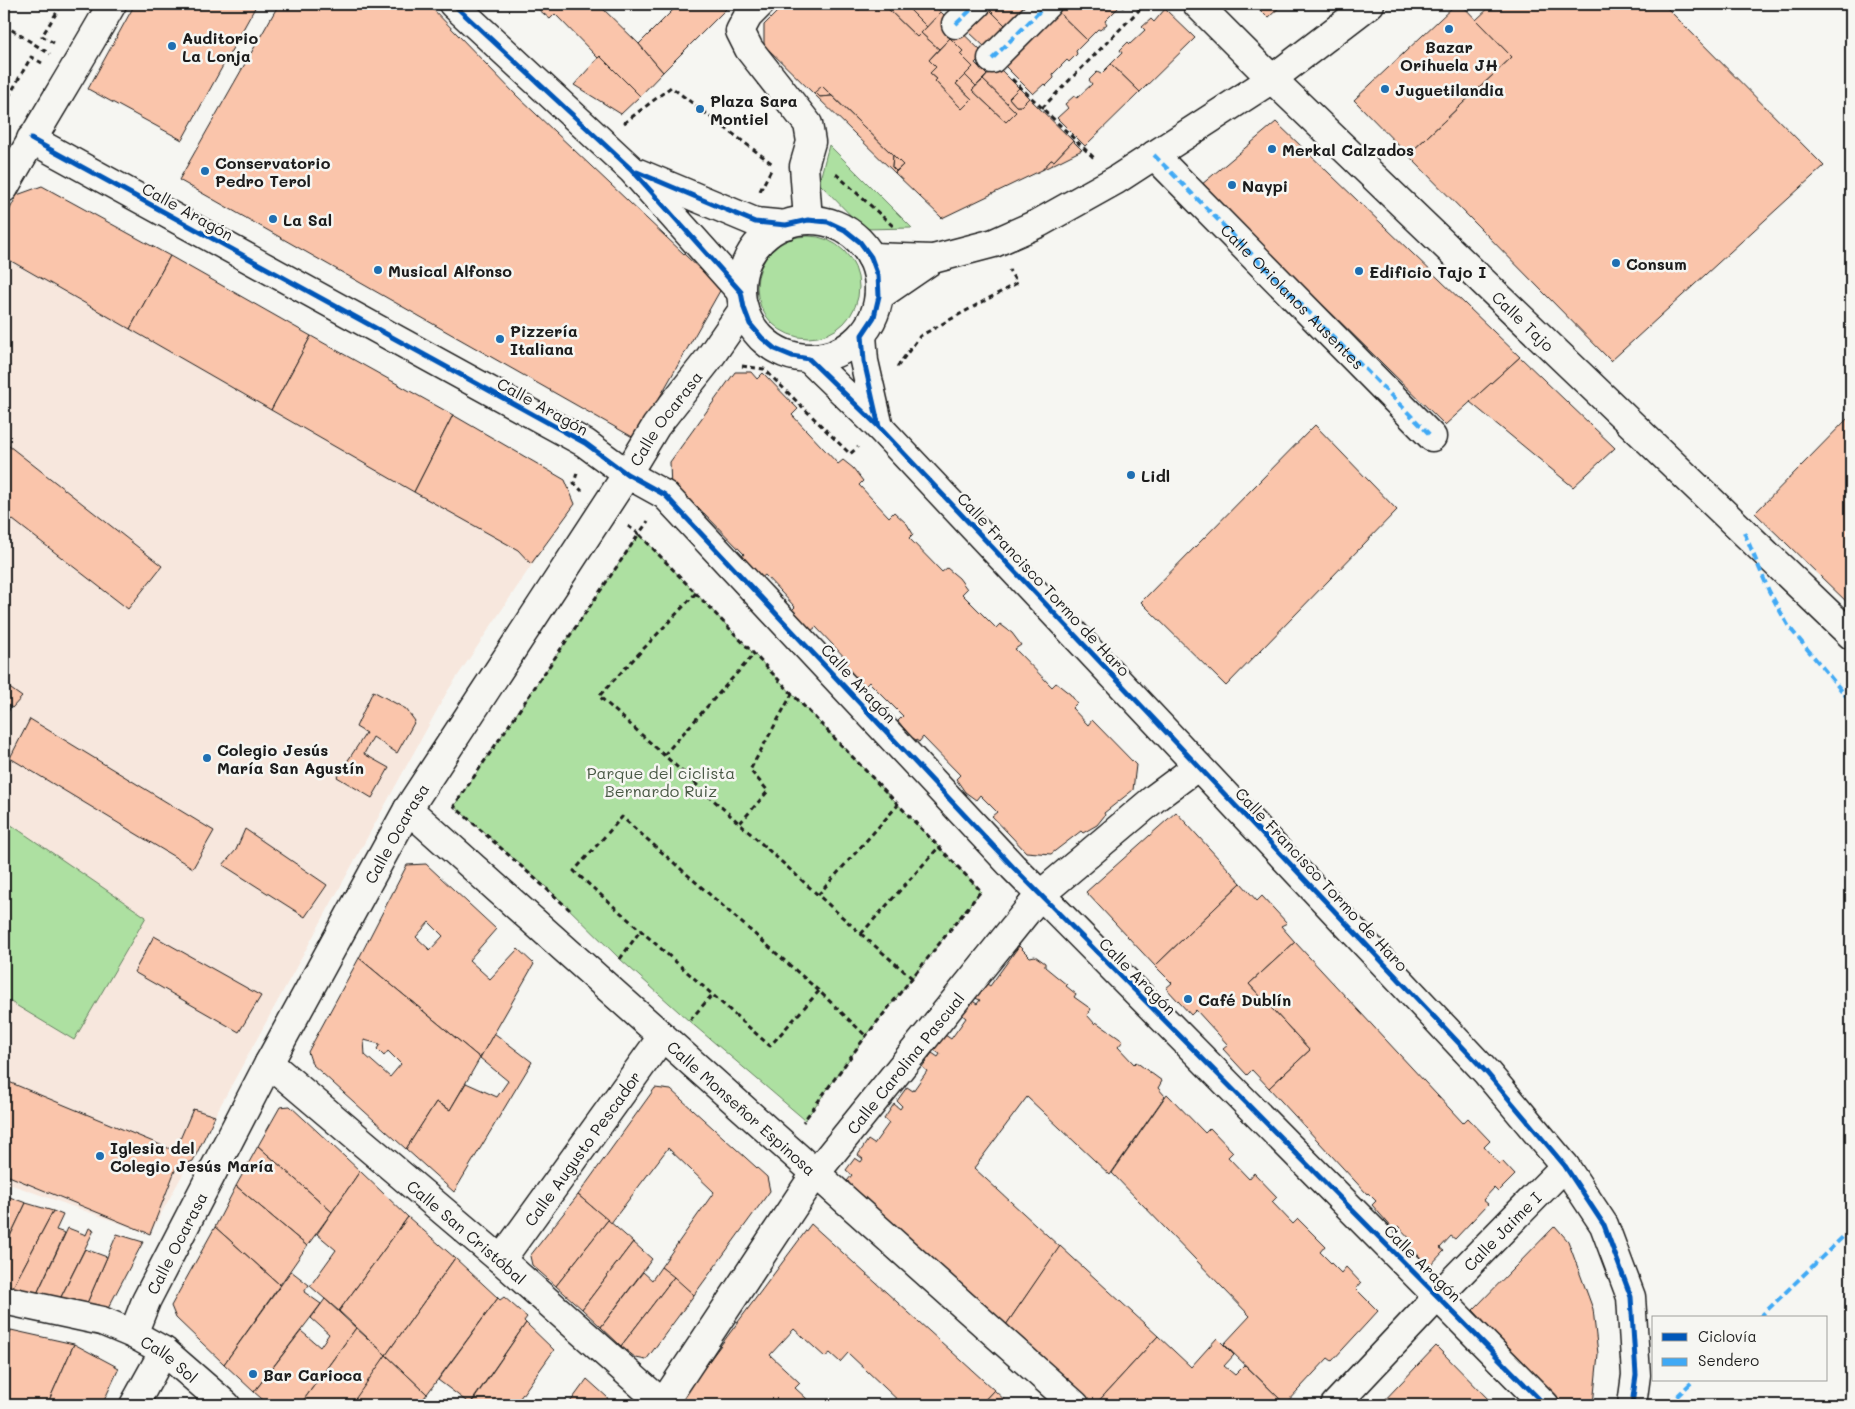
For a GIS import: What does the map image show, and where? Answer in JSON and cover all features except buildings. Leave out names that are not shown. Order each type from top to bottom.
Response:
[{"type":"street","points":[[4,188],[76,69],[112,4]]},
{"type":"street","points":[[453,4],[632,170],[742,300],[750,324],[775,349],[792,356],[809,358],[829,356],[847,348],[862,335],[874,316],[879,296],[878,276],[871,257],[860,242],[845,230],[828,222],[755,222],[632,170]]},
{"type":"street","points":[[760,4],[748,16],[740,31],[749,49],[808,124],[811,142],[804,166],[797,223]]},
{"type":"street","points":[[956,24],[977,4]]},
{"type":"street","points":[[992,59],[1047,4]]},
{"type":"street","name":"Calle Tajo","points":[[1197,4],[1272,79],[1851,635]]},
{"type":"street","points":[[871,257],[933,259],[994,243],[1039,223],[1116,180],[1272,79],[1370,4]]},
{"type":"street","name":"Calle Aragón","points":[[32,139],[584,443],[627,474],[665,495],[1040,896],[1545,1405]]},
{"type":"street","name":"Calle Oriolanos Ausentes","points":[[1154,155],[1432,437]]},
{"type":"street","points":[[742,300],[744,270],[752,252],[767,235],[797,223]]},
{"type":"street","points":[[879,296],[933,259]]},
{"type":"street","name":"Calle Ocarasa","points":[[132,1334],[146,1301],[269,1062],[408,809],[627,474],[656,426],[708,360],[742,300]]},
{"type":"street","points":[[862,335],[864,361],[879,427]]},
{"type":"street","name":"Calle Ocarasa","points":[[708,360],[762,338]]},
{"type":"street","name":"Calle Francisco Tormo de Haro","points":[[809,358],[879,427],[1487,1073],[1565,1166],[1604,1226],[1631,1297],[1636,1375],[1632,1405]]},
{"type":"street","name":"Calle Carolina Pascual","points":[[663,1405],[815,1174],[1040,896],[1155,798],[1198,766]]},
{"type":"street","name":"Calle Monseñor Espinosa","points":[[408,809],[1075,1405]]},
{"type":"street","name":"Calle Augusto Pescador","points":[[501,1260],[662,1037]]},
{"type":"street","name":"Calle San Cristóbal","points":[[269,1062],[501,1260],[663,1405]]},
{"type":"street","name":"Calle Jaime I","points":[[1335,1405],[1565,1166]]},
{"type":"street","name":"Calle Sol","points":[[4,1300],[102,1321],[132,1334],[164,1351],[226,1405]]},
{"type":"street","points":[[134,1405],[164,1351]]},
{"type":"path","points":[[58,45],[42,36],[62,4]]},
{"type":"path","points":[[1042,108],[1145,4]]},
{"type":"path","points":[[4,25],[52,56]]},
{"type":"path","points":[[50,61],[56,51]]},
{"type":"path","points":[[4,105],[31,57],[47,66]]},
{"type":"path","points":[[992,59],[1116,180]]},
{"type":"path","points":[[617,128],[671,87],[774,165],[804,166],[824,163],[896,228]]},
{"type":"path","points":[[894,371],[920,336],[1017,283],[994,243]]},
{"type":"path","points":[[739,368],[744,365],[764,369],[850,454],[879,427]]},
{"type":"path","points":[[584,443],[574,483],[602,510],[639,534],[981,891],[866,1036],[805,1120]]},
{"type":"path","points":[[554,894],[454,806],[639,534]]},
{"type":"path","points":[[696,594],[598,696],[912,978]]},
{"type":"path","points":[[664,754],[754,654]]},
{"type":"path","points":[[740,823],[768,791],[750,770],[792,694]]},
{"type":"path","points":[[818,895],[898,805]]},
{"type":"path","points":[[819,991],[770,1046],[574,871],[622,817],[819,991],[866,1036]]},
{"type":"path","points":[[861,934],[938,848]]},
{"type":"path","points":[[620,959],[640,931]]},
{"type":"path","points":[[689,1021],[712,995]]},
{"type":"shaded area","name":"Colegio Jesús María San Agustín","points":[[4,258],[537,557],[447,692],[150,1234],[4,1182],[4,719],[16,703],[4,693]]},
{"type":"green space","points":[[829,145],[912,228],[864,229],[819,183]]},
{"type":"green space","points":[[808,236],[827,240],[844,251],[855,268],[859,287],[855,306],[844,323],[827,334],[808,338],[789,334],[772,323],[761,306],[757,287],[761,268],[772,251],[789,240]]},
{"type":"green space","name":"Parque del ciclista Bernardo Ruiz","points":[[639,534],[981,891],[866,1036],[805,1120],[689,1021],[620,959],[554,894],[454,806]]},
{"type":"green space","points":[[4,820],[146,917],[74,1040],[4,998]]},
{"type":"marked path","points":[[956,24],[977,4]]},
{"type":"marked path","points":[[992,59],[1047,4]]},
{"type":"marked path","points":[[1154,155],[1432,437]]},
{"type":"marked path","points":[[1744,532],[1769,591],[1789,627],[1851,702]]},
{"type":"marked path","points":[[1761,1316],[1851,1229]]},
{"type":"marked path","points":[[1668,1405],[1692,1382]]},
{"type":"cycle path","points":[[453,4],[632,170],[741,292],[750,324],[762,338],[775,349],[792,356],[809,359],[879,427],[1487,1073],[1565,1166],[1604,1225],[1631,1297],[1636,1375],[1632,1405]]},
{"type":"cycle path","points":[[31,139],[585,443],[627,474],[665,495],[1013,867],[1545,1405]]},
{"type":"cycle path","points":[[637,172],[755,222],[786,225],[808,220],[828,222],[845,230],[860,242],[871,257],[878,276],[879,296],[874,317],[862,335],[864,361],[879,427]]},
{"type":"place","name":"Bazar Orihuela JH","points":[[1449,29]]},
{"type":"place","name":"Auditorio La Lonja","points":[[172,46]]},
{"type":"place","name":"Juguetilandia","points":[[1385,89]]},
{"type":"place","name":"Plaza Sara Montiel","points":[[700,109]]},
{"type":"place","name":"Merkal Calzados","points":[[1272,149]]},
{"type":"place","name":"Conservatorio Pedro Terol","points":[[205,171]]},
{"type":"place","name":"Naypi","points":[[1232,185]]},
{"type":"place","name":"La Sal","points":[[273,219]]},
{"type":"place","name":"Consum","points":[[1616,263]]},
{"type":"place","name":"Musical Alfonso","points":[[378,270]]},
{"type":"place","name":"Edificio Tajo I","points":[[1359,271]]},
{"type":"place","name":"Pizzería Italiana","points":[[500,339]]},
{"type":"place","name":"Lidl","points":[[1131,475]]},
{"type":"place","name":"Colegio Jesús María San Agustín","points":[[207,758]]},
{"type":"place","name":"Café Dublín","points":[[1188,999]]},
{"type":"place","name":"Iglesia del Colegio Jesús María","points":[[100,1156]]},
{"type":"place","name":"Bar Carioca","points":[[253,1374]]}]
